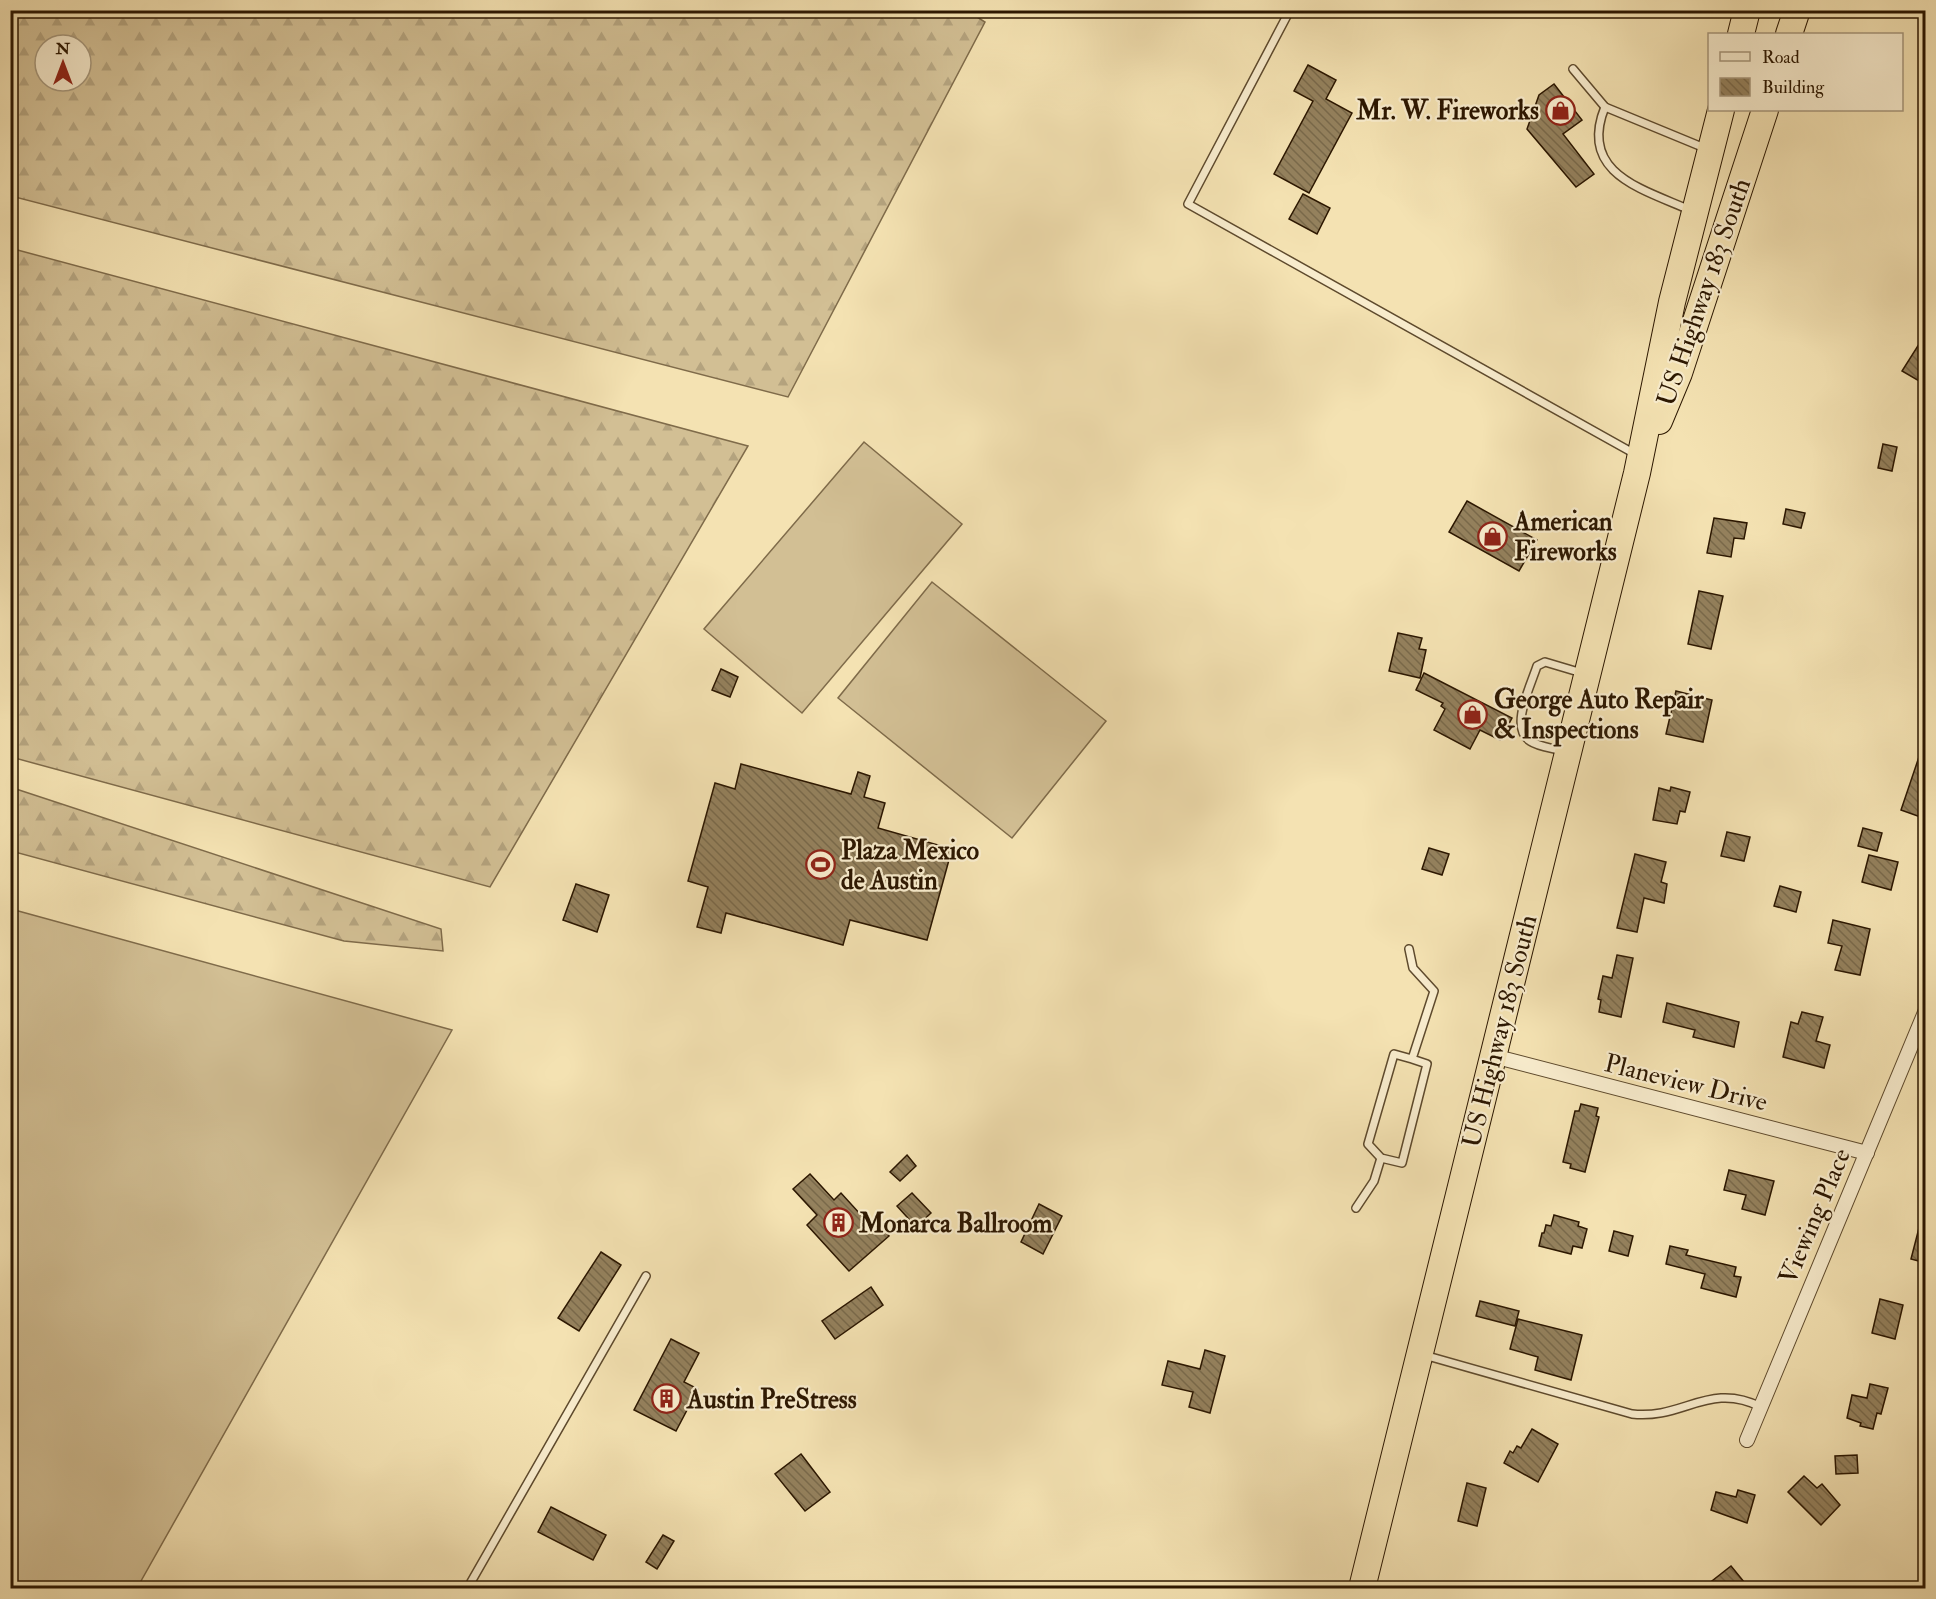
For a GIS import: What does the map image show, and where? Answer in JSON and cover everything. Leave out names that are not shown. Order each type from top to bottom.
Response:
[{"type":"highway","points":[[1741,33],[1747,10]]},
{"type":"highway","points":[[1789,33],[1797,10]]},
{"type":"highway","name":"US Highway 183 South","points":[[1362,1588],[1638,465],[1672,302],[1722,111]]},
{"type":"highway","name":"US Highway 183 South","points":[[1638,465],[1679,373],[1765,111]]},
{"type":"street","name":"Viewing Place","points":[[1747,1440],[1926,1010]]},
{"type":"street","name":"Planeview Drive","points":[[1493,1056],[1867,1153]]},
{"type":"lane","points":[[1290,10],[1188,204],[1638,465]]},
{"type":"lane","points":[[1573,69],[1605,107],[1711,151]]},
{"type":"lane","points":[[1605,107],[1598,126],[1598,143],[1615,173],[1626,182],[1695,212]]},
{"type":"lane","points":[[1568,753],[1530,741],[1522,732],[1520,720],[1537,666],[1545,662],[1587,675]]},
{"type":"lane","points":[[1409,949],[1413,968],[1434,991],[1412,1059]]},
{"type":"lane","points":[[1394,1054],[1412,1059],[1427,1064],[1402,1163],[1381,1158],[1368,1144],[1394,1054]]},
{"type":"lane","points":[[1356,1208],[1374,1181],[1381,1158]]},
{"type":"lane","points":[[472,1588],[471,1582],[645,1276]]},
{"type":"lane","points":[[1419,1354],[1632,1414],[1661,1414],[1723,1396],[1744,1398],[1761,1407]]},
{"type":"green space","points":[[966,10],[985,22],[788,397],[11,196],[11,11]]},
{"type":"green space","points":[[10,248],[748,446],[490,887],[11,757]]},
{"type":"green space","points":[[864,442],[962,524],[802,713],[704,629]]},
{"type":"green space","points":[[932,582],[1106,721],[1012,838],[838,698]]},
{"type":"green space","points":[[10,787],[441,929],[443,951],[344,941],[11,851]]},
{"type":"green space","points":[[11,909],[452,1030],[137,1588],[11,1588]]},
{"type":"building","points":[[1308,65],[1336,80],[1326,99],[1352,113],[1309,193],[1274,174],[1313,101],[1294,91]]},
{"type":"building","points":[[1554,84],[1582,120],[1563,134],[1594,174],[1576,187],[1527,129],[1539,95]]},
{"type":"building","points":[[1303,194],[1330,208],[1317,234],[1289,219]]},
{"type":"building","points":[[1926,333],[1926,385],[1902,371]]},
{"type":"building","points":[[1883,444],[1897,447],[1892,471],[1878,468]]},
{"type":"building","name":"American Fireworks","points":[[1467,501],[1537,540],[1519,571],[1449,532]]},
{"type":"building","points":[[1786,509],[1805,513],[1801,528],[1783,524]]},
{"type":"building","points":[[1714,518],[1747,523],[1744,539],[1734,538],[1731,557],[1707,553]]},
{"type":"building","points":[[1699,591],[1723,596],[1711,649],[1688,644]]},
{"type":"building","points":[[1398,633],[1422,638],[1419,649],[1426,650],[1420,678],[1389,671]]},
{"type":"building","points":[[721,669],[738,677],[730,697],[712,690]]},
{"type":"building","name":"George Auto Repair & Inspections","points":[[1424,673],[1512,718],[1500,740],[1480,730],[1470,749],[1434,730],[1445,709],[1441,706],[1443,703],[1416,690]]},
{"type":"building","points":[[1676,691],[1712,700],[1703,742],[1666,734]]},
{"type":"building","points":[[1923,745],[1926,745],[1926,819],[1901,810]]},
{"type":"building","name":"Plaza Mexico de Austin","points":[[741,764],[851,794],[858,772],[870,776],[864,797],[885,803],[878,828],[952,849],[927,940],[850,920],[843,945],[726,913],[721,933],[697,927],[708,887],[688,881],[715,783],[735,789]]},
{"type":"building","points":[[1671,787],[1690,792],[1685,812],[1680,811],[1677,824],[1653,820],[1659,788],[1670,791]]},
{"type":"building","points":[[1863,828],[1882,833],[1877,851],[1858,846]]},
{"type":"building","points":[[1727,832],[1750,837],[1744,861],[1721,856]]},
{"type":"building","points":[[1429,848],[1449,854],[1442,875],[1422,869]]},
{"type":"building","points":[[1635,854],[1666,862],[1661,882],[1667,884],[1664,903],[1644,898],[1637,932],[1617,928]]},
{"type":"building","points":[[1869,855],[1898,862],[1891,890],[1862,882]]},
{"type":"building","points":[[576,884],[609,895],[597,932],[563,920]]},
{"type":"building","points":[[1780,886],[1801,892],[1796,912],[1774,906]]},
{"type":"building","points":[[1833,920],[1870,929],[1860,975],[1835,970],[1842,946],[1828,943]]},
{"type":"building","points":[[1617,955],[1633,958],[1621,1017],[1599,1012],[1601,1000],[1598,999],[1603,976],[1612,978]]},
{"type":"building","points":[[1667,1003],[1739,1022],[1734,1047],[1693,1037],[1695,1030],[1663,1022]]},
{"type":"building","points":[[1802,1012],[1823,1017],[1816,1041],[1830,1045],[1824,1068],[1783,1057],[1791,1022],[1798,1024]]},
{"type":"building","points":[[1581,1104],[1598,1108],[1596,1116],[1599,1117],[1585,1172],[1570,1168],[1571,1164],[1563,1162],[1575,1111],[1579,1111]]},
{"type":"building","points":[[907,1155],[916,1166],[900,1181],[890,1172]]},
{"type":"building","points":[[1729,1170],[1774,1181],[1765,1215],[1742,1209],[1746,1195],[1724,1190]]},
{"type":"building","name":"Monarca Ballroom","points":[[810,1174],[834,1200],[841,1193],[871,1226],[876,1221],[889,1236],[849,1271],[807,1225],[817,1215],[793,1189]]},
{"type":"building","points":[[912,1193],[931,1213],[916,1227],[897,1206]]},
{"type":"building","points":[[1039,1204],[1062,1216],[1043,1254],[1021,1242]]},
{"type":"building","points":[[1554,1215],[1579,1222],[1578,1226],[1587,1229],[1582,1248],[1573,1246],[1571,1254],[1539,1246],[1542,1233],[1546,1225],[1551,1226]]},
{"type":"building","points":[[1921,1220],[1926,1221],[1926,1263],[1911,1259]]},
{"type":"building","points":[[1614,1231],[1633,1236],[1628,1256],[1609,1251]]},
{"type":"building","points":[[1670,1246],[1688,1250],[1686,1255],[1736,1267],[1734,1276],[1741,1277],[1736,1297],[1701,1288],[1705,1274],[1666,1264]]},
{"type":"building","points":[[601,1252],[621,1265],[579,1331],[558,1318]]},
{"type":"building","points":[[871,1287],[883,1305],[835,1339],[822,1321]]},
{"type":"building","points":[[1880,1299],[1903,1305],[1895,1339],[1872,1333]]},
{"type":"building","points":[[1480,1301],[1519,1311],[1515,1326],[1476,1316]]},
{"type":"building","points":[[1518,1319],[1582,1335],[1571,1380],[1535,1370],[1538,1357],[1510,1349]]},
{"type":"building","name":"Austin PreStress","points":[[671,1339],[699,1353],[684,1382],[698,1389],[676,1431],[634,1410]]},
{"type":"building","points":[[1205,1350],[1225,1356],[1210,1413],[1189,1407],[1193,1392],[1162,1385],[1168,1361],[1200,1369]]},
{"type":"building","points":[[1870,1384],[1888,1388],[1881,1414],[1877,1413],[1873,1429],[1860,1426],[1861,1423],[1847,1418],[1852,1395],[1867,1398]]},
{"type":"building","points":[[1532,1429],[1558,1444],[1538,1482],[1504,1463],[1510,1451],[1513,1453],[1517,1446],[1521,1448]]},
{"type":"building","points":[[801,1454],[830,1492],[805,1511],[775,1474]]},
{"type":"building","points":[[1857,1455],[1858,1473],[1836,1474],[1835,1456]]},
{"type":"building","points":[[1804,1476],[1817,1488],[1822,1484],[1840,1505],[1821,1525],[1788,1492]]},
{"type":"building","points":[[1467,1483],[1486,1488],[1477,1526],[1458,1521]]},
{"type":"building","points":[[1738,1490],[1755,1495],[1747,1523],[1711,1510],[1716,1492],[1736,1497]]},
{"type":"building","points":[[551,1507],[606,1535],[593,1560],[538,1532]]},
{"type":"building","points":[[663,1535],[674,1541],[657,1569],[646,1562]]},
{"type":"building","points":[[1731,1566],[1749,1588],[1703,1588]]},
{"type":"place","name":"Mr. W. Fireworks","points":[[1560,110]]},
{"type":"place","name":"American Fireworks","points":[[1493,536]]},
{"type":"place","name":"George Auto Repair & Inspections","points":[[1473,714]]},
{"type":"place","name":"Plaza Mexico de Austin","points":[[820,865]]},
{"type":"place","name":"Monarca Ballroom","points":[[838,1223]]},
{"type":"place","name":"Austin PreStress","points":[[666,1399]]}]
